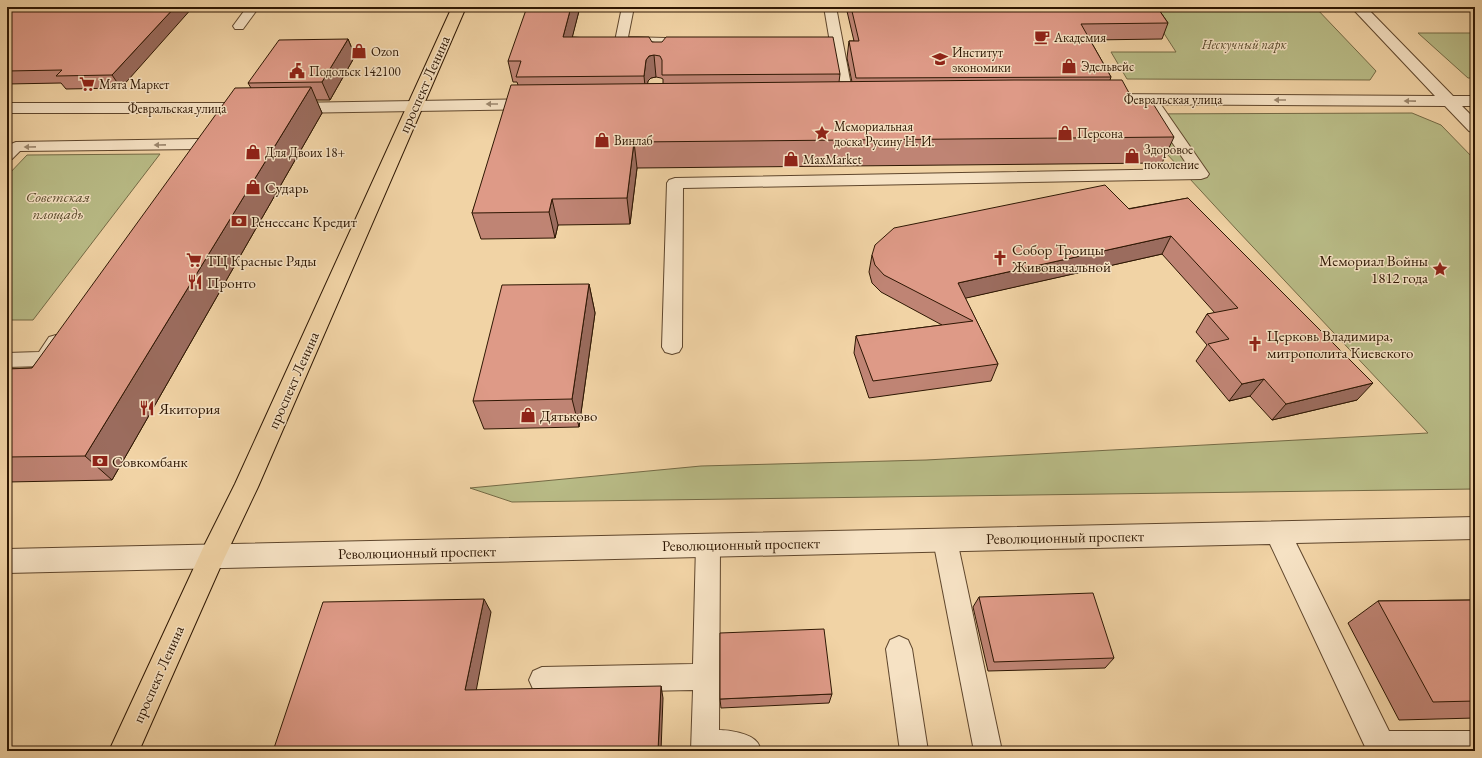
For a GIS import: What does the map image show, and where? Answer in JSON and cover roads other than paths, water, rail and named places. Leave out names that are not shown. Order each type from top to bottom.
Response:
[{"type":"main road","name":"проспект Ленина","points":[[124,751],[212,556],[257,461],[459,7]]},
{"type":"street","points":[[1358,7],[1475,128]]},
{"type":"street","name":"Февральская улица","points":[[1086,99],[1475,101]]},
{"type":"street","points":[[839,101],[863,101]]},
{"type":"street","name":"Февральская улица","points":[[7,108],[221,114],[271,108],[550,104]]},
{"type":"street","name":"Революционный проспект","points":[[7,561],[1475,528]]},
{"type":"street","points":[[1277,532],[1380,746],[1475,746]]},
{"type":"lane","points":[[239,26],[253,7]]},
{"type":"lane","points":[[628,7],[621,41],[661,41],[659,58]]},
{"type":"lane","points":[[830,7],[839,101]]},
{"type":"lane","points":[[672,347],[675,183],[1201,174],[1150,99]]},
{"type":"lane","points":[[7,156],[16,147],[203,138],[185,163]]},
{"type":"lane","points":[[7,360],[44,359],[66,328]]},
{"type":"lane","points":[[946,540],[988,751]]},
{"type":"lane","points":[[708,545],[705,748],[734,744],[742,746],[747,751]]},
{"type":"lane","points":[[899,649],[914,751]]},
{"type":"lane","points":[[542,680],[706,677]]},
{"type":"place","name":"Академия","points":[[1042,37]]},
{"type":"place","name":"Ozon","points":[[359,51]]},
{"type":"place","name":"Институт экономики","points":[[940,59]]},
{"type":"place","name":"Эдельвейс","points":[[1069,66]]},
{"type":"place","name":"Подольск 142100","points":[[297,71]]},
{"type":"place","name":"Мята Маркет","points":[[87,84]]},
{"type":"place","name":"Мемориальная доска Русину Н. И.","points":[[822,133]]},
{"type":"place","name":"Персона","points":[[1065,133]]},
{"type":"place","name":"Винлаб","points":[[602,140]]},
{"type":"place","name":"Для Двоих 18+","points":[[253,152]]},
{"type":"place","name":"Здоровое поколение","points":[[1132,156]]},
{"type":"place","name":"MaxMarket","points":[[791,159]]},
{"type":"place","name":"Сударь","points":[[253,187]]},
{"type":"place","name":"Ренессанс Кредит","points":[[239,221]]},
{"type":"place","name":"Собор Троицы Живоначальной","points":[[1000,258]]},
{"type":"place","name":"ТЦ Красные Ряды","points":[[194,260]]},
{"type":"place","name":"Мемориал Войны 1812 года","points":[[1440,269]]},
{"type":"place","name":"Пронто","points":[[195,282]]},
{"type":"place","name":"Церковь Владимира, митрополита Киевского","points":[[1255,344]]},
{"type":"place","name":"Якитория","points":[[147,408]]},
{"type":"place","name":"Дятьково","points":[[528,415]]},
{"type":"place","name":"Совкомбанк","points":[[100,461]]},
{"type":"park label","name":"Нескучный парк","points":[[1244,44]]},
{"type":"park label","name":"Советская площадь","points":[[58,204]]}]
